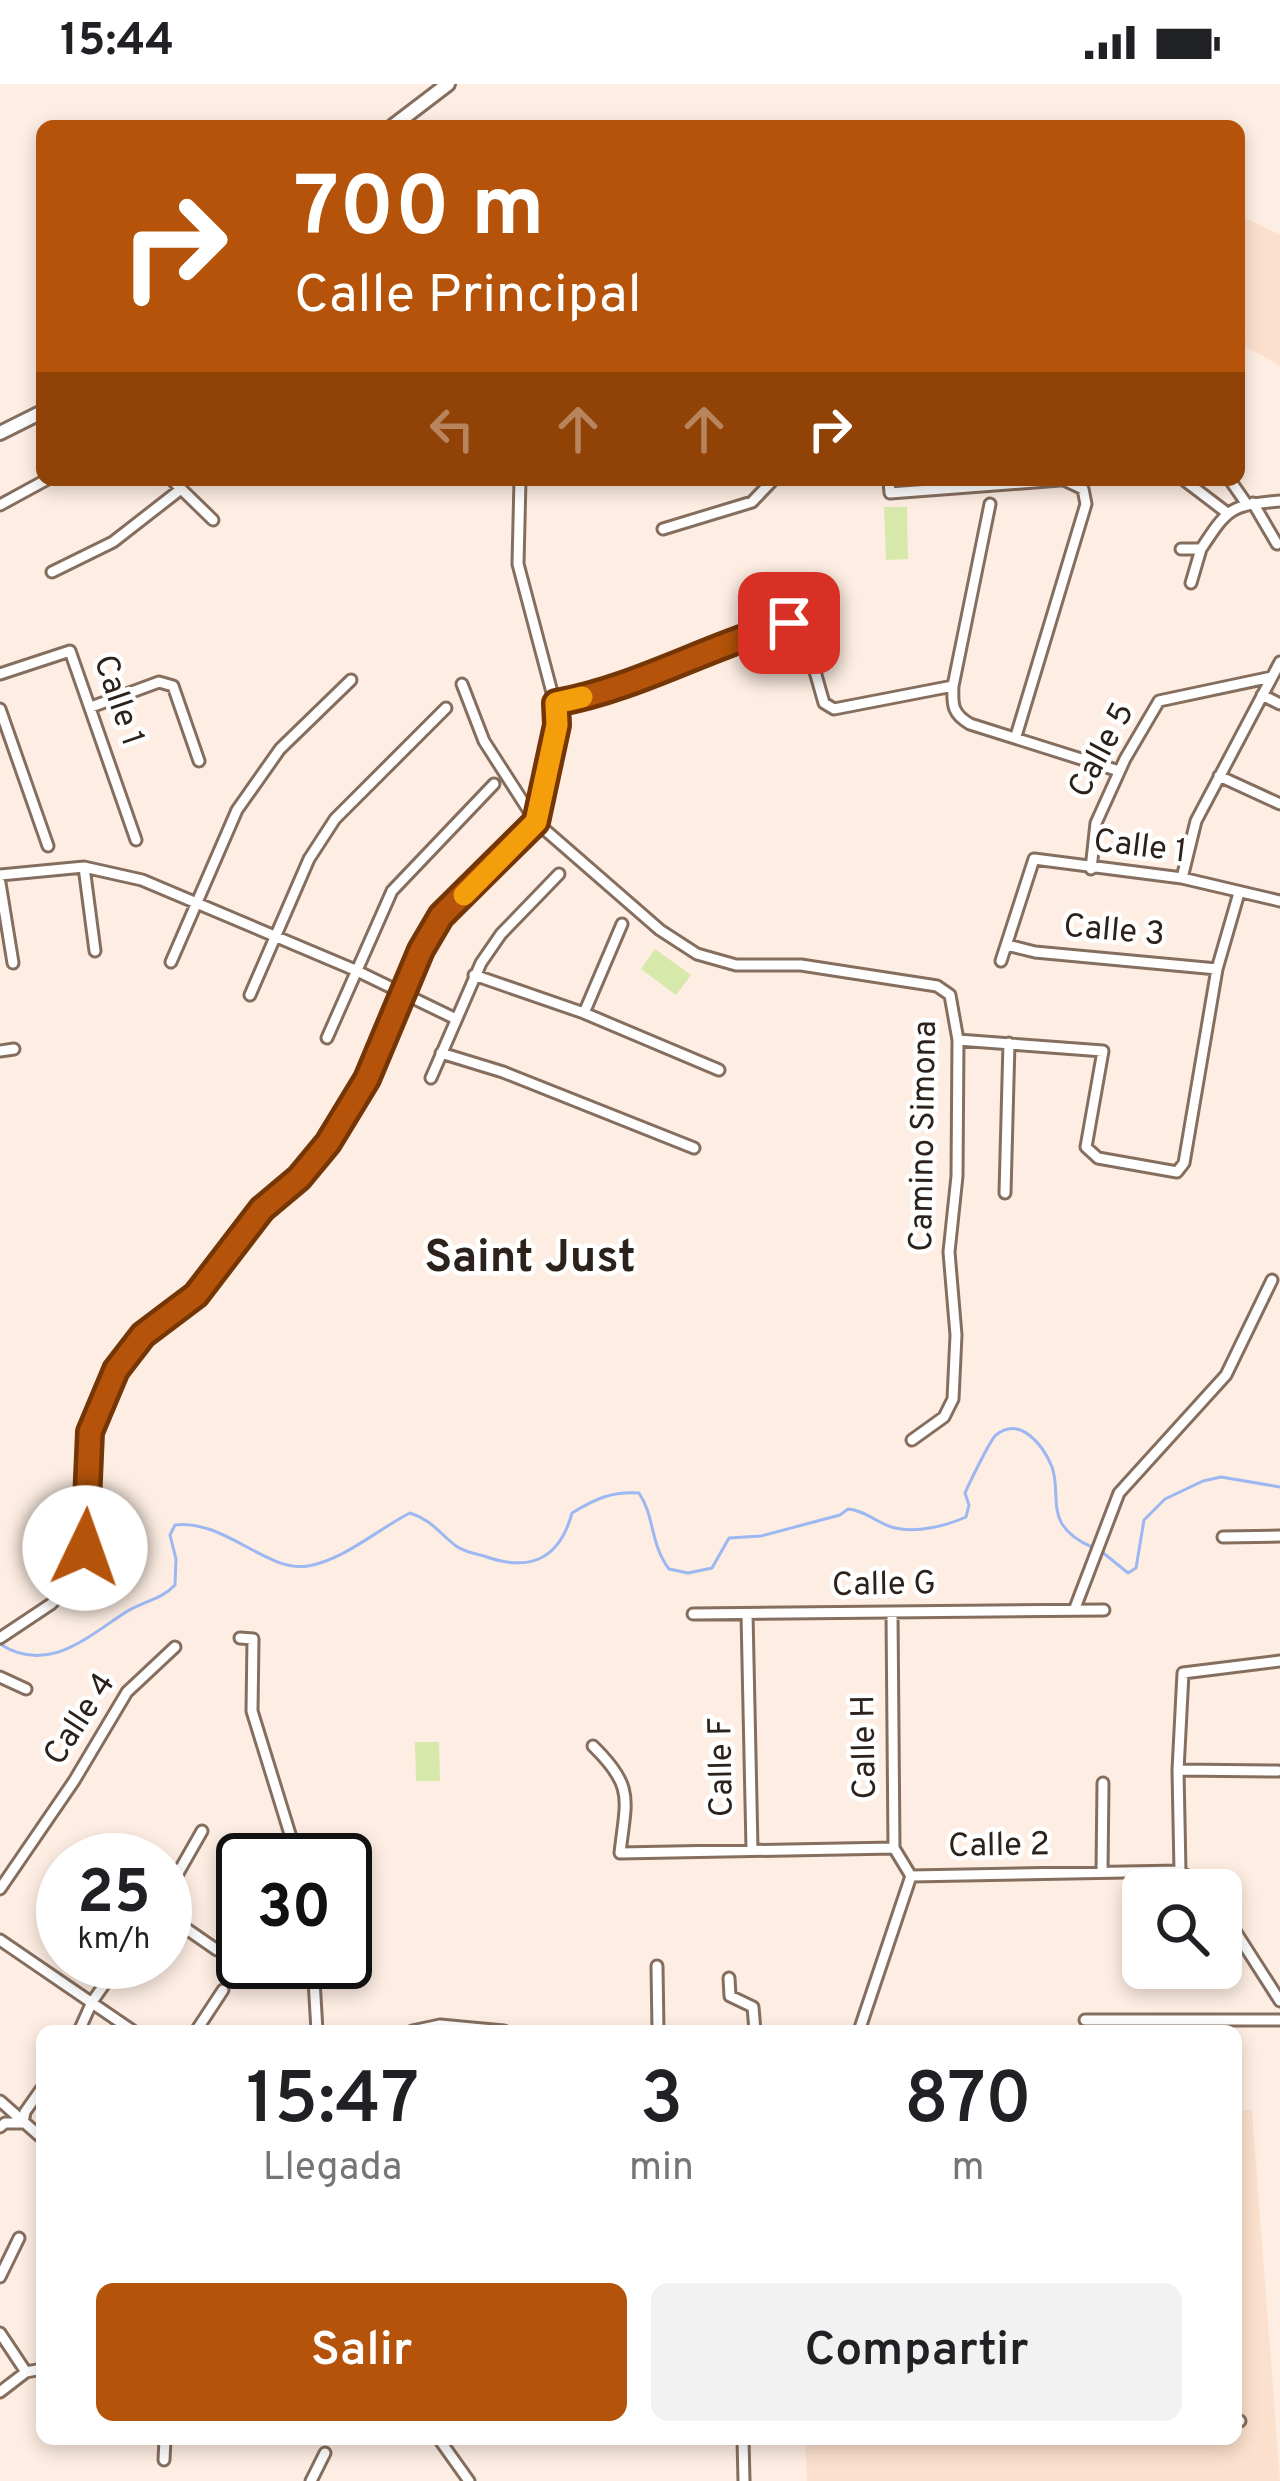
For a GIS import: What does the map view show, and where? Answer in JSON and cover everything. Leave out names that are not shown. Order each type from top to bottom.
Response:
[{"type":"street","points":[[401,120],[448,84]]},
{"type":"street","points":[[0,433],[36,415]]},
{"type":"street","points":[[0,505],[36,485]]},
{"type":"street","points":[[52,572],[113,542],[174,486]]},
{"type":"street","points":[[178,486],[213,520]]},
{"type":"street","points":[[1,1637],[51,1604],[71,1584],[85,1548],[90,1432],[116,1370],[143,1335],[196,1295],[262,1209],[299,1178],[328,1143],[367,1079],[421,950],[441,916],[536,822],[557,725],[556,703],[518,564],[520,486]]},
{"type":"street","points":[[663,529],[752,502],[767,486]]},
{"type":"street","points":[[889,486],[890,493],[948,486]]},
{"type":"street","points":[[1016,736],[1085,504],[1083,489],[1076,486]]},
{"type":"street","points":[[1192,486],[1226,512]]},
{"type":"street","points":[[1235,486],[1277,544]]},
{"type":"street","points":[[1191,583],[1201,549],[1226,512],[1249,503],[1280,501]]},
{"type":"street","points":[[990,504],[952,686],[952,706],[958,717],[1119,771]]},
{"type":"street","points":[[1181,549],[1201,549]]},
{"type":"street","points":[[556,703],[636,681],[733,639],[789,623],[802,626],[824,703],[834,710],[952,686]]},
{"type":"street","name":"Calle 1","points":[[0,674],[70,650],[136,840]]},
{"type":"street","points":[[1182,878],[1196,821],[1280,662]]},
{"type":"street","name":"Calle 5","points":[[1091,869],[1096,823],[1119,771],[1160,701],[1272,677]]},
{"type":"street","points":[[172,962],[237,810],[280,748],[351,680]]},
{"type":"street","points":[[91,707],[159,682],[173,686],[200,761]]},
{"type":"street","name":"Camino Simona","points":[[462,684],[484,741],[536,822],[660,930],[697,954],[736,965],[801,965],[937,986],[950,995],[958,1040],[957,1176],[949,1252],[956,1335],[953,1399],[944,1418],[912,1440]]},
{"type":"street","points":[[1262,695],[1280,704]]},
{"type":"street","points":[[250,994],[310,859],[335,819],[446,708]]},
{"type":"street","points":[[0,709],[48,846]]},
{"type":"street","points":[[1219,776],[1280,804]]},
{"type":"street","points":[[327,1038],[392,891],[494,784]]},
{"type":"street","name":"Calle 1","points":[[1007,945],[1034,859],[1182,878],[1280,901]]},
{"type":"street","points":[[84,868],[95,951]]},
{"type":"street","points":[[13,963],[0,879],[84,868],[142,880],[355,970],[454,1018]]},
{"type":"street","points":[[431,1078],[474,975],[501,934],[559,874]]},
{"type":"street","points":[[958,1040],[1103,1051],[1086,1147],[1098,1158],[1177,1172],[1184,1163],[1217,969],[1239,893]]},
{"type":"street","points":[[584,1013],[622,924]]},
{"type":"street","points":[[1001,962],[1007,945]]},
{"type":"street","name":"Calle 3","points":[[1007,945],[1035,952],[1217,969]]},
{"type":"street","points":[[474,975],[584,1013],[719,1070]]},
{"type":"street","points":[[1005,1193],[1010,1043]]},
{"type":"street","points":[[0,1051],[14,1048]]},
{"type":"street","points":[[441,1053],[503,1072],[694,1148]]},
{"type":"street","points":[[1076,1608],[1119,1493],[1226,1375],[1272,1280]]},
{"type":"street","points":[[1223,1537],[1280,1537]]},
{"type":"street","name":"Calle G","points":[[693,1614],[1104,1610]]},
{"type":"street","name":"Calle H","points":[[892,1613],[894,1848]]},
{"type":"street","name":"Calle F","points":[[748,1614],[752,1849],[894,1848]]},
{"type":"street","points":[[240,1638],[253,1640],[252,1711],[290,1833]]},
{"type":"street","name":"Calle 4","points":[[0,1888],[127,1692],[175,1647]]},
{"type":"street","points":[[1180,1869],[1183,1673],[1280,1661]]},
{"type":"street","points":[[0,1677],[26,1689]]},
{"type":"street","points":[[593,1746],[622,1777],[626,1804],[620,1853],[752,1849]]},
{"type":"street","points":[[1178,1770],[1277,1772]]},
{"type":"street","points":[[1102,1873],[1103,1783]]},
{"type":"street","points":[[192,1849],[202,1831]]},
{"type":"street","points":[[894,1848],[911,1876]]},
{"type":"street","name":"Calle 2","points":[[862,2025],[911,1876],[1122,1872]]},
{"type":"street","points":[[0,1940],[125,2025]]},
{"type":"street","points":[[1242,1942],[1280,2001]]},
{"type":"street","points":[[657,1966],[658,2025]]},
{"type":"street","points":[[729,1978],[730,1996],[753,2007],[754,2025]]},
{"type":"street","points":[[82,2025],[101,1989]]},
{"type":"street","points":[[315,1989],[317,2025]]},
{"type":"street","points":[[200,2025],[223,1990]]},
{"type":"street","points":[[1085,2020],[1280,2020]]},
{"type":"street","points":[[23,2123],[36,2097]]},
{"type":"street","points":[[0,2101],[36,2133]]},
{"type":"street","points":[[0,2127],[23,2123]]},
{"type":"street","points":[[0,2277],[19,2238]]},
{"type":"street","points":[[0,2333],[26,2372]]},
{"type":"street","points":[[0,2392],[36,2370]]},
{"type":"street","points":[[164,2460],[165,2445]]},
{"type":"street","points":[[443,2445],[469,2481]]},
{"type":"street","points":[[743,2445],[744,2481]]},
{"type":"street","points":[[311,2481],[325,2452]]},
{"type":"shaded area","points":[[1245,218],[1280,235],[1280,366],[1245,346]]},
{"type":"shaded area","points":[[1242,2110],[1252,2110],[1280,2481],[807,2481],[805,2445],[1242,2445]]},
{"type":"green space","points":[[884,507],[907,507],[908,559],[886,560]]},
{"type":"green space","points":[[655,949],[691,975],[676,995],[641,969]]},
{"type":"green space","points":[[415,1742],[439,1742],[440,1781],[416,1781]]},
{"type":"waterway","points":[[0,1644],[18,1653],[51,1654],[164,1594],[175,1585],[170,1535],[175,1525],[211,1530],[277,1562],[308,1566],[348,1551],[410,1513],[462,1549],[514,1563],[540,1559],[550,1552],[572,1513],[588,1504],[620,1493],[639,1493],[663,1560],[669,1569],[688,1573],[712,1568],[729,1538],[761,1536],[848,1509],[904,1529],[931,1528],[966,1517],[965,1493],[985,1453],[996,1435],[1014,1429],[1030,1436],[1048,1459],[1062,1524],[1092,1547]]},
{"type":"waterway","points":[[1101,1551],[1128,1573],[1136,1568],[1144,1520],[1165,1499],[1203,1481],[1221,1477],[1280,1487]]},
{"type":"slow traffic","points":[[464,895],[536,822],[557,725],[556,703],[582,697]]},
{"type":"district","name":"Saint Just","points":[[530,1259]]},
{"type":"route","points":[[85,1548],[90,1432],[116,1370],[143,1335],[196,1295],[262,1209],[299,1178],[328,1143],[367,1079],[421,950],[441,916],[536,822],[557,725],[556,703],[636,681],[733,639],[789,623]]}]
